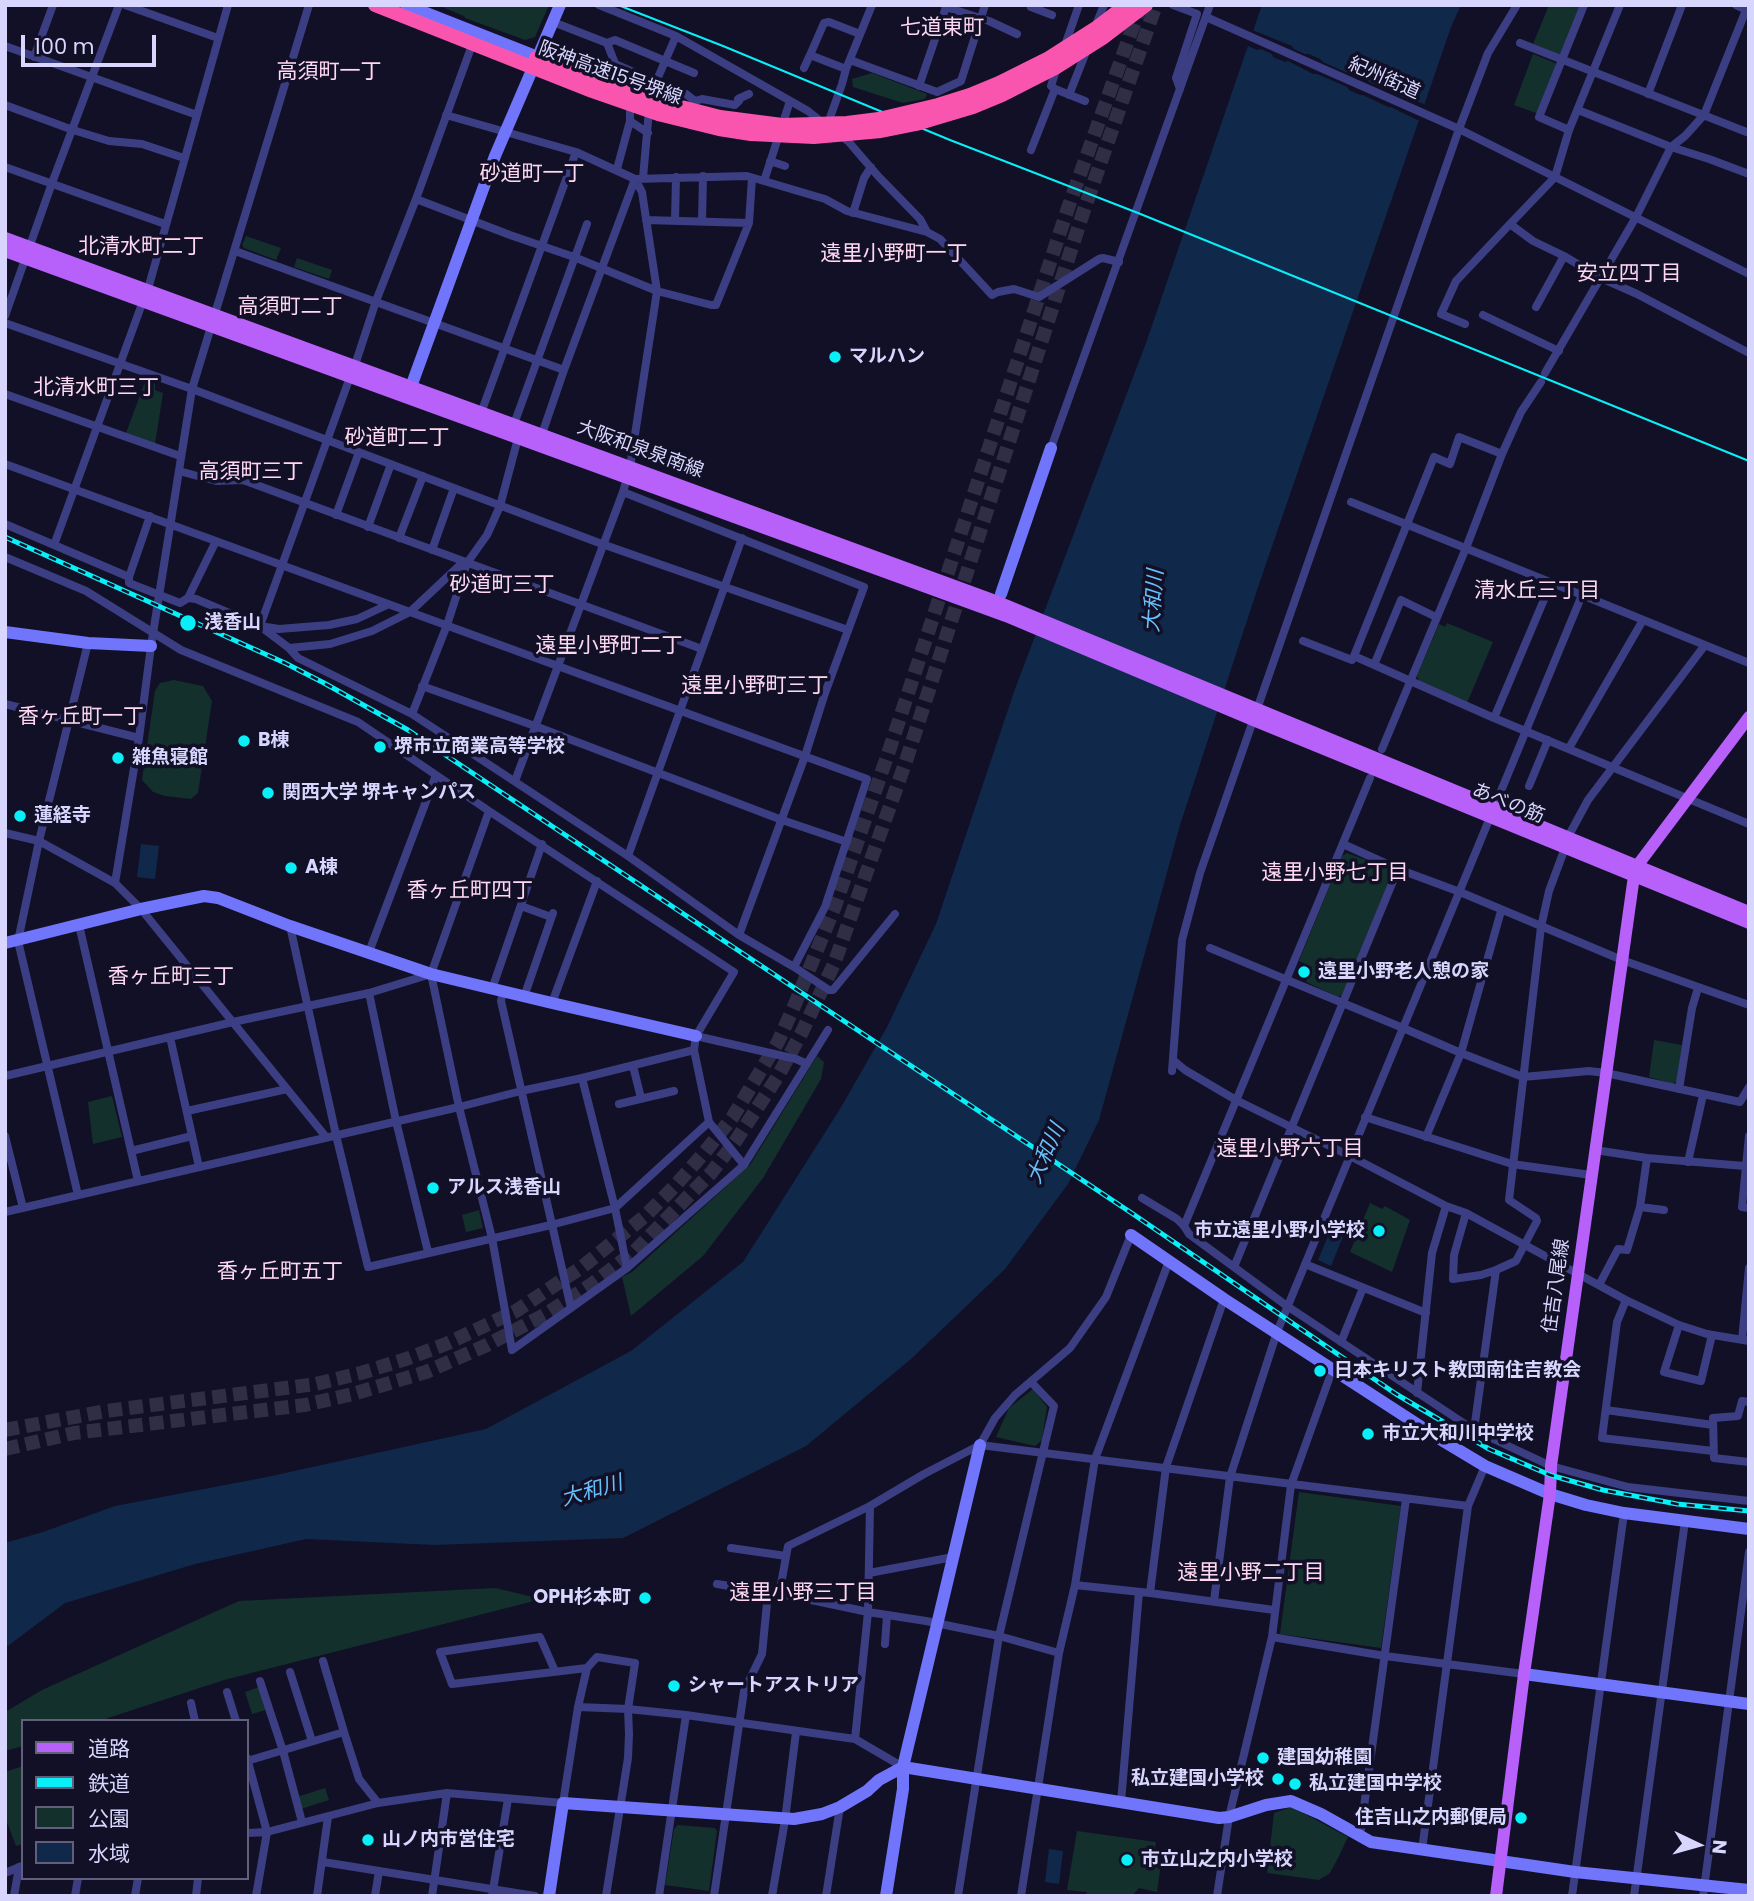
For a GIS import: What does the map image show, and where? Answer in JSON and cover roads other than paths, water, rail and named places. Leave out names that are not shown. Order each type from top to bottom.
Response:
[{"type":"highway","name":"阪神高速15号堺線","points":[[373,5],[657,114],[751,134],[814,137],[881,131],[929,121],[973,107],[1055,68],[1104,37],[1146,5]]},
{"type":"highway","name":"阪神高速15号堺線","points":[[403,5],[549,62],[662,102],[720,117],[782,125],[878,119],[970,95],[1049,58],[1126,5]]},
{"type":"main road","name":"大阪和泉泉南線","points":[[5,238],[29,253],[352,371],[518,438],[628,472],[1002,606],[1250,712]]},
{"type":"main road","name":"大阪和泉泉南線","points":[[5,251],[29,253]]},
{"type":"main road","name":"大阪和泉泉南線","points":[[409,393],[542,434],[628,472]]},
{"type":"main road","name":"あべの筋","points":[[1250,712],[1567,842],[1749,923]]},
{"type":"main road","name":"住吉八尾線","points":[[1496,1896],[1550,1494],[1551,1466],[1635,871],[1749,717]]},
{"type":"main road","name":"あべの筋","points":[[1635,871],[1749,912]]},
{"type":"street","points":[[34,57],[53,5]]},
{"type":"street","points":[[5,316],[118,5]]},
{"type":"street","points":[[125,5],[218,38]]},
{"type":"street","points":[[54,545],[145,295],[228,5]]},
{"type":"street","points":[[116,883],[192,389],[310,5]]},
{"type":"street","points":[[373,5],[472,45],[535,62]]},
{"type":"street","points":[[403,5],[535,62]]},
{"type":"street","points":[[409,393],[471,219],[560,5]]},
{"type":"street","points":[[599,5],[676,36],[808,111],[848,141],[920,219],[928,232]]},
{"type":"street","points":[[827,126],[872,5]]},
{"type":"street","points":[[810,55],[937,92],[961,81],[985,5]]},
{"type":"street","points":[[1079,5],[1051,86],[1085,101]]},
{"type":"street","points":[[1069,94],[1104,5]]},
{"type":"street","points":[[1173,5],[1198,10],[1176,79],[1180,89]]},
{"type":"street","points":[[1002,606],[1051,448],[1180,89],[1209,19],[1210,5]]},
{"type":"street","points":[[1172,1070],[1179,964],[1185,929],[1250,712],[1456,128],[1488,53],[1517,5]]},
{"type":"street","points":[[1569,130],[1539,117],[1584,5]]},
{"type":"street","points":[[1465,324],[1441,314],[1456,281],[1552,175],[1620,5]]},
{"type":"street","points":[[1648,94],[1682,5]]},
{"type":"street","points":[[1382,749],[1521,412],[1601,278],[1671,147],[1704,115],[1747,9],[1736,5]]},
{"type":"street","points":[[919,86],[946,7],[981,18],[1017,34]]},
{"type":"street","points":[[1030,9],[1052,15]]},
{"type":"street","name":"紀州街道","points":[[1209,19],[1456,128],[1749,274]]},
{"type":"street","points":[[553,22],[607,43],[615,40],[694,73]]},
{"type":"street","points":[[804,68],[824,23],[829,22],[860,34]]},
{"type":"street","points":[[542,434],[601,268],[639,178],[648,133],[650,100],[676,36]]},
{"type":"street","points":[[607,43],[630,99],[630,121],[617,169]]},
{"type":"street","points":[[1520,43],[1749,133]]},
{"type":"street","points":[[260,626],[376,301],[472,45]]},
{"type":"street","points":[[5,46],[197,115]]},
{"type":"street","points":[[615,64],[686,94],[695,101],[702,99],[735,105],[738,99],[749,94]]},
{"type":"street","points":[[1031,150],[1055,89]]},
{"type":"street","points":[[764,181],[790,101]]},
{"type":"street","points":[[5,105],[109,141],[142,144],[184,158]]},
{"type":"street","points":[[1578,110],[1749,174]]},
{"type":"street","points":[[446,115],[576,152],[639,178],[747,176],[825,199],[853,213],[928,232],[940,239],[992,295],[1014,289],[1041,298],[1099,259],[1119,262]]},
{"type":"street","points":[[630,121],[648,133]]},
{"type":"street","points":[[481,413],[576,152]]},
{"type":"street","points":[[770,161],[785,166]]},
{"type":"street","points":[[5,167],[165,224]]},
{"type":"street","points":[[853,213],[864,178],[871,167]]},
{"type":"street","points":[[702,221],[703,176]]},
{"type":"street","points":[[675,220],[676,177]]},
{"type":"street","points":[[514,781],[623,492],[628,472],[657,291],[639,178]]},
{"type":"street","points":[[416,199],[574,257],[657,291],[716,305],[749,223],[752,178]]},
{"type":"street","points":[[646,219],[749,223]]},
{"type":"street","points":[[1510,223],[1533,241],[1601,278],[1749,353]]},
{"type":"street","points":[[514,424],[587,224]]},
{"type":"street","points":[[235,251],[564,370]]},
{"type":"street","points":[[1536,307],[1564,256]]},
{"type":"street","points":[[1483,315],[1559,351]]},
{"type":"street","points":[[5,323],[192,389],[602,544],[848,630]]},
{"type":"street","points":[[5,394],[180,456]]},
{"type":"street","points":[[1303,640],[1352,660],[1434,457],[1450,464],[1459,437],[1502,454]]},
{"type":"street","points":[[412,714],[447,625],[467,563],[487,535],[500,506],[518,438]]},
{"type":"street","points":[[336,515],[359,452]]},
{"type":"street","points":[[5,464],[867,779],[825,907],[794,967]]},
{"type":"street","points":[[368,527],[391,464]]},
{"type":"street","points":[[179,471],[216,481],[243,480],[702,649]]},
{"type":"street","points":[[399,538],[423,476]]},
{"type":"street","points":[[432,550],[454,488]]},
{"type":"street","points":[[623,492],[863,587],[739,936]]},
{"type":"street","points":[[1351,502],[1749,663]]},
{"type":"street","points":[[150,516],[129,583],[180,604],[188,598],[216,541]]},
{"type":"street","points":[[5,524],[129,577]]},
{"type":"street","points":[[628,856],[742,538]]},
{"type":"street","points":[[5,557],[86,591],[152,639],[358,722],[734,972],[696,1035],[694,1051],[709,1122],[744,1164]]},
{"type":"street","points":[[289,648],[330,644],[372,632],[410,612],[460,565],[467,563]]},
{"type":"street","points":[[1494,718],[1551,583]]},
{"type":"street","points":[[1214,1601],[1230,1477],[1287,1306],[1582,595]]},
{"type":"street","points":[[188,598],[260,626],[279,629],[329,625],[357,619],[387,605]]},
{"type":"street","points":[[1374,665],[1401,600],[1436,617]]},
{"type":"street","points":[[1569,748],[1643,620]]},
{"type":"street","points":[[260,626],[298,658],[412,714],[628,856],[739,936],[829,990],[833,990],[895,914]]},
{"type":"street","points":[[5,632],[88,643],[152,639]]},
{"type":"street","points":[[78,1195],[48,1066],[12,942],[88,643]]},
{"type":"street","points":[[1466,1213],[1454,1255],[1453,1279],[1480,1275],[1516,1261],[1537,1222],[1536,1217],[1509,1200],[1541,927],[1549,891],[1567,842],[1588,800],[1705,645]]},
{"type":"street","points":[[1354,656],[1526,732],[1749,824]]},
{"type":"street","points":[[422,686],[847,842]]},
{"type":"street","points":[[5,704],[139,738]]},
{"type":"street","points":[[1529,786],[1548,740]]},
{"type":"street","points":[[369,952],[436,775]]},
{"type":"street","points":[[1184,1226],[1370,778]]},
{"type":"street","points":[[489,811],[431,974],[459,1107],[492,1238],[512,1350],[627,1268],[744,1164],[828,1030]]},
{"type":"street","points":[[5,833],[39,841],[116,883],[141,909],[326,1137]]},
{"type":"street","points":[[542,844],[497,990],[571,1308]]},
{"type":"street","points":[[1343,845],[1622,960],[1749,1004]]},
{"type":"street","points":[[1234,1267],[1398,869]]},
{"type":"street","points":[[552,1003],[597,881]]},
{"type":"street","points":[[12,942],[141,909],[204,896],[218,898],[290,926],[431,974],[696,1035],[807,1064]]},
{"type":"street","points":[[521,906],[552,915],[524,997]]},
{"type":"street","points":[[1426,1137],[1461,1053],[1501,911]]},
{"type":"street","points":[[79,925],[138,1181]]},
{"type":"street","points":[[290,926],[368,1267],[615,1208],[709,1122]]},
{"type":"street","points":[[1210,948],[1523,1077],[1606,1073],[1740,1102],[1749,1087]]},
{"type":"street","points":[[5,1076],[369,993],[431,974]]},
{"type":"street","points":[[1679,1089],[1692,1007],[1698,988]]},
{"type":"street","points":[[369,993],[396,1121],[428,1252]]},
{"type":"street","points":[[170,1037],[200,1167]]},
{"type":"street","points":[[5,1212],[694,1051]]},
{"type":"street","points":[[1173,1060],[1236,1100],[1446,1206],[1466,1213],[1525,1247],[1679,1325],[1746,1341],[1749,1268]]},
{"type":"street","points":[[633,1066],[641,1098]]},
{"type":"street","points":[[582,1079],[615,1208],[627,1268]]},
{"type":"street","points":[[187,1111],[287,1089]]},
{"type":"street","points":[[619,1104],[674,1091]]},
{"type":"street","points":[[1688,1163],[1703,1095]]},
{"type":"street","points":[[1366,1117],[1512,1164],[1591,1175]]},
{"type":"street","points":[[5,1136],[23,1208]]},
{"type":"street","points":[[131,1151],[192,1136]]},
{"type":"street","points":[[1749,1136],[1742,1208],[1749,1208]]},
{"type":"street","points":[[1595,1150],[1688,1163],[1745,1166]]},
{"type":"street","points":[[1599,1285],[1618,1249],[1627,1250],[1640,1207],[1647,1158]]},
{"type":"street","points":[[1142,1198],[1177,1219],[1189,1234],[1287,1306],[1474,1430],[1551,1466],[1628,1487],[1749,1501]]},
{"type":"street","points":[[1417,1394],[1432,1253],[1446,1206]]},
{"type":"street","points":[[1640,1207],[1664,1210]]},
{"type":"street","points":[[886,1896],[903,1788],[903,1767],[980,1445],[995,1418],[1016,1395],[1070,1348],[1106,1297],[1131,1235],[1224,1298],[1280,1326],[1333,1368],[1485,1466],[1550,1494],[1586,1505],[1624,1513],[1749,1529]]},
{"type":"street","points":[[1021,1896],[1059,1653],[1075,1586],[1095,1459],[1169,1261]]},
{"type":"street","points":[[1305,1264],[1426,1313]]},
{"type":"street","points":[[1474,1430],[1496,1270]]},
{"type":"street","points":[[1340,1342],[1363,1288]]},
{"type":"street","points":[[1150,1593],[1166,1467],[1224,1298]]},
{"type":"street","points":[[1626,1300],[1617,1322],[1602,1438],[1713,1451]]},
{"type":"street","points":[[1679,1325],[1664,1372],[1701,1381],[1712,1335]]},
{"type":"street","points":[[1217,1896],[1229,1817],[1272,1637],[1291,1485],[1333,1368]]},
{"type":"street","points":[[958,1896],[999,1636],[1054,1406],[1031,1382]]},
{"type":"street","points":[[1749,1402],[1742,1401],[1738,1416],[1713,1418],[1714,1458],[1749,1462]]},
{"type":"street","points":[[1606,1410],[1713,1425]]},
{"type":"street","points":[[779,1595],[788,1546],[870,1506],[980,1445],[1468,1506]]},
{"type":"street","points":[[1422,1850],[1468,1506],[1485,1466]]},
{"type":"street","points":[[1360,1836],[1406,1499]]},
{"type":"street","points":[[855,1739],[868,1612],[870,1506]]},
{"type":"street","points":[[1572,1896],[1624,1513]]},
{"type":"street","points":[[1634,1896],[1685,1521]]},
{"type":"street","points":[[731,1548],[786,1556]]},
{"type":"street","points":[[1704,1891],[1749,1552]]},
{"type":"street","points":[[869,1573],[953,1557]]},
{"type":"street","points":[[716,1584],[999,1636],[1059,1653]]},
{"type":"street","points":[[1075,1586],[1275,1610]]},
{"type":"street","points":[[1121,1802],[1139,1592]]},
{"type":"street","points":[[714,1896],[744,1691],[762,1654],[768,1593]]},
{"type":"street","points":[[885,1644],[887,1615]]},
{"type":"street","points":[[555,1671],[541,1637],[440,1652],[452,1684],[587,1668]]},
{"type":"street","points":[[1272,1637],[1385,1656],[1749,1704]]},
{"type":"street","points":[[549,1896],[579,1707],[587,1668],[597,1657],[635,1663],[628,1709],[628,1758],[606,1896]]},
{"type":"street","points":[[323,1661],[359,1779],[378,1803]]},
{"type":"street","points":[[290,1672],[312,1741]]},
{"type":"street","points":[[260,1681],[302,1822]]},
{"type":"street","points":[[227,1692],[235,1719]]},
{"type":"street","points":[[191,1703],[195,1719]]},
{"type":"street","points":[[579,1707],[686,1715],[855,1739],[903,1767],[1219,1818],[1291,1801],[1321,1814],[1371,1842],[1704,1891],[1749,1890]]},
{"type":"street","points":[[659,1896],[686,1715]]},
{"type":"street","points":[[248,1760],[344,1732]]},
{"type":"street","points":[[772,1896],[796,1732]]},
{"type":"street","points":[[248,1764],[267,1832],[256,1896]]},
{"type":"street","points":[[248,1833],[267,1832],[378,1803],[447,1793],[785,1820],[822,1814],[840,1807],[903,1767]]},
{"type":"street","points":[[432,1896],[447,1793]]},
{"type":"street","points":[[493,1892],[508,1798]]},
{"type":"street","points":[[826,1896],[840,1807]]},
{"type":"street","points":[[317,1896],[328,1817]]},
{"type":"street","points":[[323,1862],[493,1892],[535,1896]]},
{"type":"street","points":[[5,1873],[21,1866]]},
{"type":"street","points":[[15,1896],[21,1866]]},
{"type":"street","points":[[375,1896],[379,1871]]},
{"type":"water","name":"大和川","points":[[1262,5],[1461,5],[1451,27],[1257,590],[1180,825],[1099,1120],[1068,1184],[1005,1269],[911,1359],[806,1446],[623,1538],[435,1545],[306,1539],[195,1564],[65,1603],[5,1648],[5,1543],[115,1506],[267,1477],[486,1429],[631,1351],[743,1262],[840,1109],[887,1027],[936,924],[1015,689],[1146,343]]},
{"type":"water","points":[[141,844],[159,846],[155,879],[137,877]]},
{"type":"water","points":[[1331,1229],[1344,1234],[1331,1266],[1318,1260]]},
{"type":"water","points":[[1049,1849],[1063,1851],[1059,1884],[1045,1882]]},
{"type":"tunnel","points":[[5,1449],[74,1433],[305,1405],[426,1372],[487,1345],[546,1314],[592,1284],[635,1251],[711,1173],[735,1142],[778,1076],[834,964],[906,761],[1084,210],[1156,5]]},
{"type":"tunnel","points":[[5,1430],[106,1411],[316,1384],[361,1373],[446,1344],[516,1311],[582,1267],[644,1217],[673,1188],[732,1118],[778,1042],[835,906],[888,754],[1068,208],[1140,7]]},
{"type":"tram line","points":[[618,5],[1749,461]]},
{"type":"railway","points":[[5,537],[285,663],[408,730],[1133,1214],[1396,1394],[1489,1449],[1550,1475],[1603,1490],[1677,1504],[1749,1511]]},
{"type":"place","name":"マルハン","points":[[835,357]]},
{"type":"place","name":"浅香山","points":[[188,623]]},
{"type":"place","name":"B棟","points":[[244,741]]},
{"type":"place","name":"堺市立商業高等学校","points":[[380,747]]},
{"type":"place","name":"雑魚寝館","points":[[118,758]]},
{"type":"place","name":"関西大学 堺キャンパス","points":[[268,793]]},
{"type":"place","name":"蓮経寺","points":[[20,816]]},
{"type":"place","name":"A棟","points":[[291,868]]},
{"type":"place","name":"遠里小野老人憩の家","points":[[1304,972]]},
{"type":"place","name":"アルス浅香山","points":[[433,1188]]},
{"type":"place","name":"市立遠里小野小学校","points":[[1379,1231]]},
{"type":"place","name":"日本キリスト教団南住吉教会","points":[[1320,1371]]},
{"type":"place","name":"市立大和川中学校","points":[[1368,1434]]},
{"type":"place","name":"OPH杉本町","points":[[645,1598]]},
{"type":"place","name":"シャートアストリア","points":[[674,1686]]},
{"type":"place","name":"建国幼稚園","points":[[1263,1758]]},
{"type":"place","name":"私立建国小学校","points":[[1278,1779]]},
{"type":"place","name":"私立建国中学校","points":[[1295,1784]]},
{"type":"place","name":"住吉山之内郵便局","points":[[1521,1818]]},
{"type":"place","name":"山ノ内市営住宅","points":[[368,1840]]},
{"type":"place","name":"市立山之内小学校","points":[[1127,1860]]},
{"type":"district","name":"七道東町","points":[[942,29]]},
{"type":"district","name":"高須町一丁","points":[[329,73]]},
{"type":"district","name":"砂道町一丁","points":[[532,175]]},
{"type":"district","name":"北清水町二丁","points":[[141,248]]},
{"type":"district","name":"遠里小野町一丁","points":[[894,255]]},
{"type":"district","name":"安立四丁目","points":[[1629,275]]},
{"type":"district","name":"高須町二丁","points":[[290,308]]},
{"type":"district","name":"北清水町三丁","points":[[96,389]]},
{"type":"district","name":"砂道町二丁","points":[[397,439]]},
{"type":"district","name":"高須町三丁","points":[[251,473]]},
{"type":"district","name":"砂道町三丁","points":[[502,586]]},
{"type":"district","name":"清水丘三丁目","points":[[1537,592]]},
{"type":"district","name":"遠里小野町二丁","points":[[609,647]]},
{"type":"district","name":"遠里小野町三丁","points":[[755,687]]},
{"type":"district","name":"香ヶ丘町一丁","points":[[81,718]]},
{"type":"district","name":"遠里小野七丁目","points":[[1335,874]]},
{"type":"district","name":"香ヶ丘町四丁","points":[[470,892]]},
{"type":"district","name":"香ヶ丘町三丁","points":[[171,978]]},
{"type":"district","name":"遠里小野六丁目","points":[[1290,1150]]},
{"type":"district","name":"香ヶ丘町五丁","points":[[280,1273]]},
{"type":"district","name":"遠里小野二丁目","points":[[1251,1574]]},
{"type":"district","name":"遠里小野三丁目","points":[[803,1594]]}]
